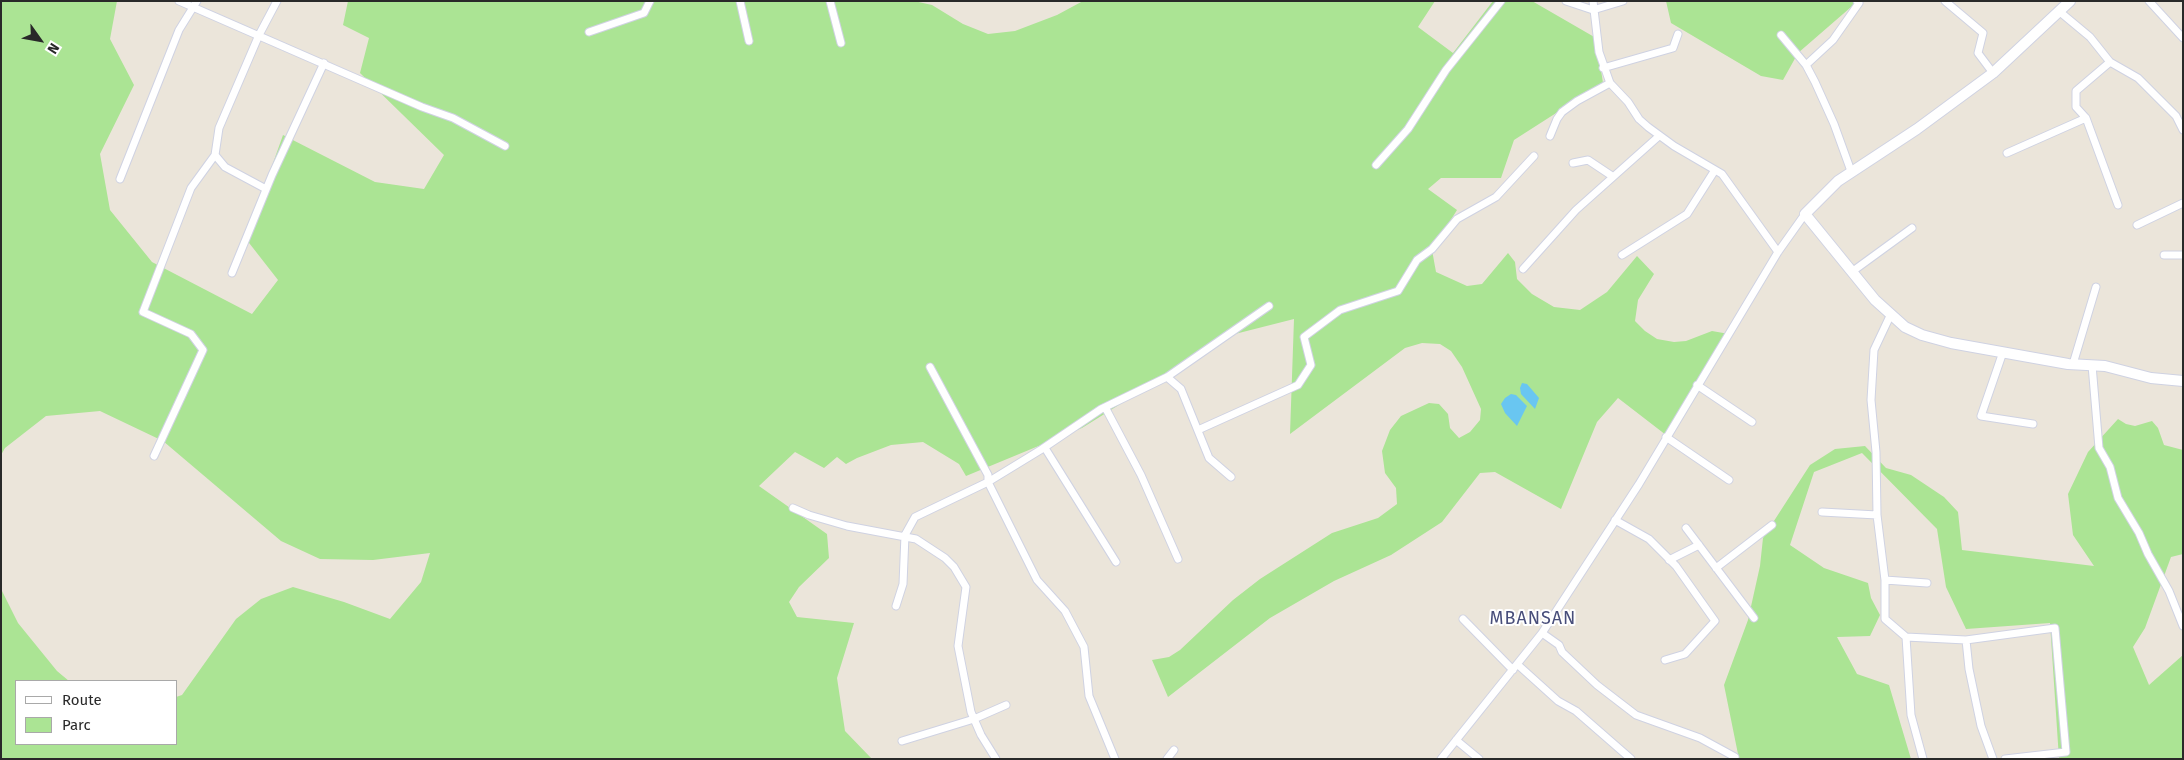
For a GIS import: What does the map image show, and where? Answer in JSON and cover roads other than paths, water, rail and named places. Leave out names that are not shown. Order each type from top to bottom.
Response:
[{"type":"street","points":[[179,1],[196,4],[324,64],[422,107],[453,118],[505,146]]},
{"type":"street","points":[[154,456],[204,350],[191,334],[143,312],[191,188],[215,155],[219,128],[259,35],[277,1]]},
{"type":"street","points":[[589,32],[644,13],[650,1]]},
{"type":"street","points":[[740,1],[749,40]]},
{"type":"street","points":[[830,1],[841,43]]},
{"type":"street","points":[[1376,165],[1408,129],[1446,70],[1501,1]]},
{"type":"street","points":[[1566,1],[1593,10],[1623,1]]},
{"type":"street","points":[[1592,1],[1599,52],[1603,68],[1610,83],[1628,102],[1638,119],[1659,136],[1715,170],[1730,184],[1778,252]]},
{"type":"street","points":[[1806,66],[1833,40],[1859,3],[1857,1]]},
{"type":"street","points":[[1945,1],[1983,33],[1978,53],[1993,73]]},
{"type":"street","points":[[1441,759],[1542,633],[1615,520],[1778,252],[1805,214],[1819,198],[1851,171],[1917,129],[1993,73],[2070,1]]},
{"type":"street","points":[[2149,1],[2183,38]]},
{"type":"street","points":[[120,179],[179,30],[196,4]]},
{"type":"street","points":[[2060,12],[2090,37],[2110,62],[2138,78],[2176,116],[2183,130]]},
{"type":"street","points":[[1603,68],[1673,48],[1678,34]]},
{"type":"street","points":[[1781,35],[1806,66],[1830,116],[1851,171]]},
{"type":"street","points":[[2110,62],[2076,90],[2076,107],[2086,118],[2118,205]]},
{"type":"street","points":[[232,273],[266,190],[324,64]]},
{"type":"street","points":[[1550,136],[1557,119],[1570,106],[1610,83]]},
{"type":"street","points":[[2007,153],[2086,118]]},
{"type":"street","points":[[1523,269],[1576,210],[1659,136]]},
{"type":"street","points":[[215,155],[225,167],[266,190]]},
{"type":"street","points":[[1198,430],[1298,384],[1310,365],[1304,337],[1340,310],[1398,291],[1417,260],[1432,249],[1458,219],[1496,198],[1534,156]]},
{"type":"street","points":[[1573,163],[1588,160],[1612,176]]},
{"type":"street","points":[[1622,255],[1687,214],[1715,170]]},
{"type":"street","points":[[2137,225],[2183,203]]},
{"type":"street","points":[[1805,214],[1890,316],[1905,327],[1922,335],[1951,343],[2073,364],[2092,364],[2160,380],[2183,382]]},
{"type":"street","points":[[1853,271],[1912,228]]},
{"type":"street","points":[[2164,255],[2183,255]]},
{"type":"street","points":[[2073,364],[2096,287]]},
{"type":"street","points":[[896,606],[903,584],[904,535],[915,517],[988,482],[1045,448],[1104,407],[1167,376],[1269,306]]},
{"type":"street","points":[[1890,316],[1874,350],[1871,400],[1876,452],[1877,515],[1885,580],[1885,619],[1906,637],[1966,640],[2055,628],[2066,752],[2005,759]]},
{"type":"street","points":[[2003,352],[1981,416],[2033,424]]},
{"type":"street","points":[[2092,364],[2099,448],[2110,467],[2118,498],[2140,533],[2148,554],[2169,591],[2183,626]]},
{"type":"street","points":[[930,367],[988,475],[988,482],[1037,580],[1065,611],[1084,647],[1089,696],[1115,759]]},
{"type":"street","points":[[1167,376],[1182,389],[1209,458],[1231,477]]},
{"type":"street","points":[[1698,385],[1752,422]]},
{"type":"street","points":[[1104,407],[1141,475],[1178,559]]},
{"type":"street","points":[[1666,437],[1730,480]]},
{"type":"street","points":[[1045,448],[1116,562]]},
{"type":"street","points":[[793,508],[808,515],[847,526],[875,532],[904,535],[916,539],[945,558],[963,580],[966,587],[958,646],[974,719],[996,759]]},
{"type":"street","points":[[1822,512],[1877,515]]},
{"type":"street","points":[[1615,520],[1649,538],[1669,560],[1715,622],[1686,654],[1665,660]]},
{"type":"street","points":[[1716,568],[1772,525]]},
{"type":"street","points":[[1686,528],[1754,618]]},
{"type":"street","points":[[1669,560],[1700,545]]},
{"type":"street","points":[[1885,580],[1927,583]]},
{"type":"street","points":[[1463,619],[1515,667],[1558,701],[1576,711],[1631,759]]},
{"type":"street","points":[[1542,633],[1559,645],[1562,652],[1597,686],[1636,715],[1700,738],[1735,757]]},
{"type":"street","points":[[1906,637],[1911,715],[1923,759]]},
{"type":"street","points":[[1966,640],[1969,668],[1981,726],[1993,759]]},
{"type":"street","points":[[902,741],[974,719],[1006,704]]},
{"type":"street","points":[[1456,740],[1478,759]]},
{"type":"street","points":[[1167,759],[1174,750]]},
{"type":"water","points":[[1522,383],[1527,384],[1539,398],[1535,409],[1521,394],[1520,388]]},
{"type":"water","points":[[1511,394],[1516,395],[1527,406],[1517,426],[1505,413],[1501,404]]},
{"type":"district","name":"MBANSAN","points":[[1533,619]]}]
